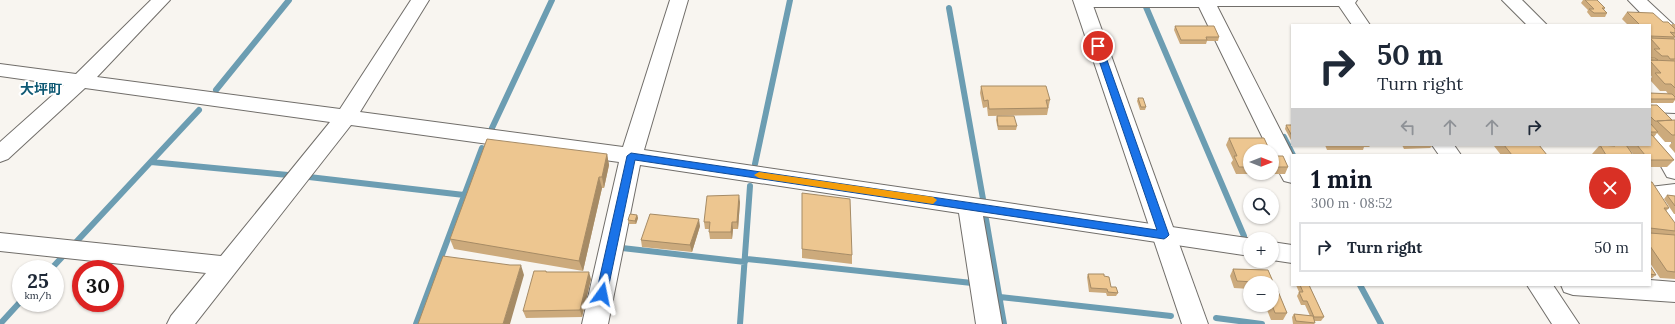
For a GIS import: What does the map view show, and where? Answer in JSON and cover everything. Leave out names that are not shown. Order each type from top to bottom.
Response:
[{"type":"street","points":[[0,154],[81,81],[161,0]]},
{"type":"street","points":[[180,324],[346,116],[420,0]]},
{"type":"street","points":[[595,324],[631,156],[678,0]]},
{"type":"street","points":[[1344,0],[1360,24]]},
{"type":"street","points":[[1194,324],[1083,1],[1348,0]]},
{"type":"street","points":[[1511,0],[1537,24]]},
{"type":"street","points":[[1637,0],[1675,37]]},
{"type":"street","points":[[1205,1],[1291,173]]},
{"type":"street","points":[[0,70],[631,156],[1243,246]]},
{"type":"street","points":[[1651,106],[1675,106]]},
{"type":"street","points":[[1651,133],[1660,143],[1675,171]]},
{"type":"street","points":[[1675,192],[1653,194],[1675,226]]},
{"type":"street","points":[[970,206],[989,324]]},
{"type":"street","points":[[0,242],[226,266]]},
{"type":"street","points":[[1279,252],[1291,254]]},
{"type":"street","points":[[1541,286],[1566,324]]},
{"type":"street","points":[[1588,286],[1675,292]]},
{"type":"building","points":[[1585,0],[1597,0],[1605,8],[1602,8],[1607,13],[1594,13],[1589,9],[1594,9]]},
{"type":"building","points":[[1627,12],[1653,13],[1663,22],[1668,22],[1675,29],[1675,33],[1670,32],[1675,37],[1651,36],[1651,24],[1639,24]]},
{"type":"building","points":[[1175,26],[1214,26],[1219,37],[1206,37],[1207,40],[1181,40]]},
{"type":"building","points":[[1651,38],[1675,39],[1675,59],[1670,59],[1668,56],[1662,56],[1654,49],[1660,49]]},
{"type":"building","points":[[1651,58],[1655,58],[1658,60],[1651,60]]},
{"type":"building","points":[[1651,60],[1675,61],[1675,88],[1671,84],[1665,84],[1655,73],[1661,73],[1651,62]]},
{"type":"building","points":[[981,86],[1046,86],[1050,100],[1046,100],[1048,108],[989,109],[988,100],[984,101]]},
{"type":"building","points":[[1651,93],[1672,94],[1675,99],[1651,99]]},
{"type":"building","points":[[1138,98],[1143,98],[1146,107],[1141,107]]},
{"type":"building","points":[[1651,105],[1657,105],[1672,120],[1655,121],[1651,117]]},
{"type":"building","points":[[997,116],[1014,116],[1017,126],[998,126]]},
{"type":"building","points":[[1675,120],[1675,135],[1672,135],[1657,121]]},
{"type":"building","points":[[1651,124],[1658,132],[1651,132]]},
{"type":"building","points":[[1286,125],[1291,125],[1291,134]]},
{"type":"building","points":[[1652,135],[1674,160],[1651,160],[1651,154],[1644,154],[1638,146],[1651,146]]},
{"type":"building","points":[[1229,138],[1264,138],[1267,144],[1243,144],[1243,167],[1239,167],[1234,156],[1237,156]]},
{"type":"building","points":[[487,139],[607,154],[602,177],[599,177],[579,261],[450,239]]},
{"type":"building","points":[[1505,146],[1540,146],[1546,154],[1511,154]]},
{"type":"building","points":[[1601,146],[1627,146],[1632,154],[1605,154]]},
{"type":"building","points":[[1279,156],[1283,156],[1288,167],[1279,167]]},
{"type":"building","points":[[1651,182],[1669,208],[1664,208],[1675,223],[1675,231],[1651,228]]},
{"type":"building","points":[[802,193],[850,199],[852,255],[802,249]]},
{"type":"building","points":[[739,195],[737,222],[732,222],[731,232],[709,232],[710,222],[704,222],[707,196]]},
{"type":"building","points":[[1667,195],[1675,196],[1675,206]]},
{"type":"building","points":[[630,214],[637,215],[635,221],[628,220]]},
{"type":"building","points":[[650,214],[699,219],[690,245],[641,240]]},
{"type":"building","points":[[1651,233],[1675,235],[1675,272],[1667,271],[1651,247]]},
{"type":"building","points":[[443,256],[510,265],[521,265],[503,324],[418,324]]},
{"type":"building","points":[[1651,268],[1656,275],[1651,274]]},
{"type":"building","points":[[1233,269],[1268,270],[1271,276],[1243,276],[1243,281],[1237,281]]},
{"type":"building","points":[[534,271],[589,272],[580,310],[523,311]]},
{"type":"building","points":[[1088,274],[1104,274],[1104,276],[1109,277],[1111,287],[1116,287],[1118,293],[1108,292],[1107,289],[1091,288]]},
{"type":"building","points":[[1300,286],[1309,286],[1324,317],[1314,317],[1307,301],[1303,301],[1299,292],[1303,292]]},
{"type":"building","points":[[1279,294],[1287,313],[1275,313],[1279,312]]},
{"type":"building","points":[[1294,314],[1313,316],[1315,323],[1296,321]]},
{"type":"waterway","points":[[216,90],[289,0]]},
{"type":"waterway","points":[[492,128],[552,0]]},
{"type":"waterway","points":[[755,164],[790,0]]},
{"type":"waterway","points":[[1146,7],[1243,234]]},
{"type":"waterway","points":[[949,8],[983,199]]},
{"type":"waterway","points":[[59,260],[199,110]]},
{"type":"waterway","points":[[1284,137],[1292,154]]},
{"type":"waterway","points":[[416,324],[482,148]]},
{"type":"waterway","points":[[151,162],[288,175]]},
{"type":"waterway","points":[[309,177],[464,195]]},
{"type":"waterway","points":[[744,262],[750,186]]},
{"type":"waterway","points":[[986,219],[1004,324]]},
{"type":"waterway","points":[[622,248],[744,262]]},
{"type":"waterway","points":[[747,259],[972,283]]},
{"type":"waterway","points":[[740,324],[744,262]]},
{"type":"waterway","points":[[1361,286],[1381,324]]},
{"type":"waterway","points":[[1000,297],[1171,316]]},
{"type":"waterway","points":[[0,324],[12,311]]},
{"type":"waterway","points":[[1216,318],[1262,324]]},
{"type":"slow traffic","points":[[759,175],[933,200]]},
{"type":"district","name":"大坪町","points":[[41,89]]},
{"type":"route","points":[[602,294],[631,156],[1164,235],[1098,46]]}]
